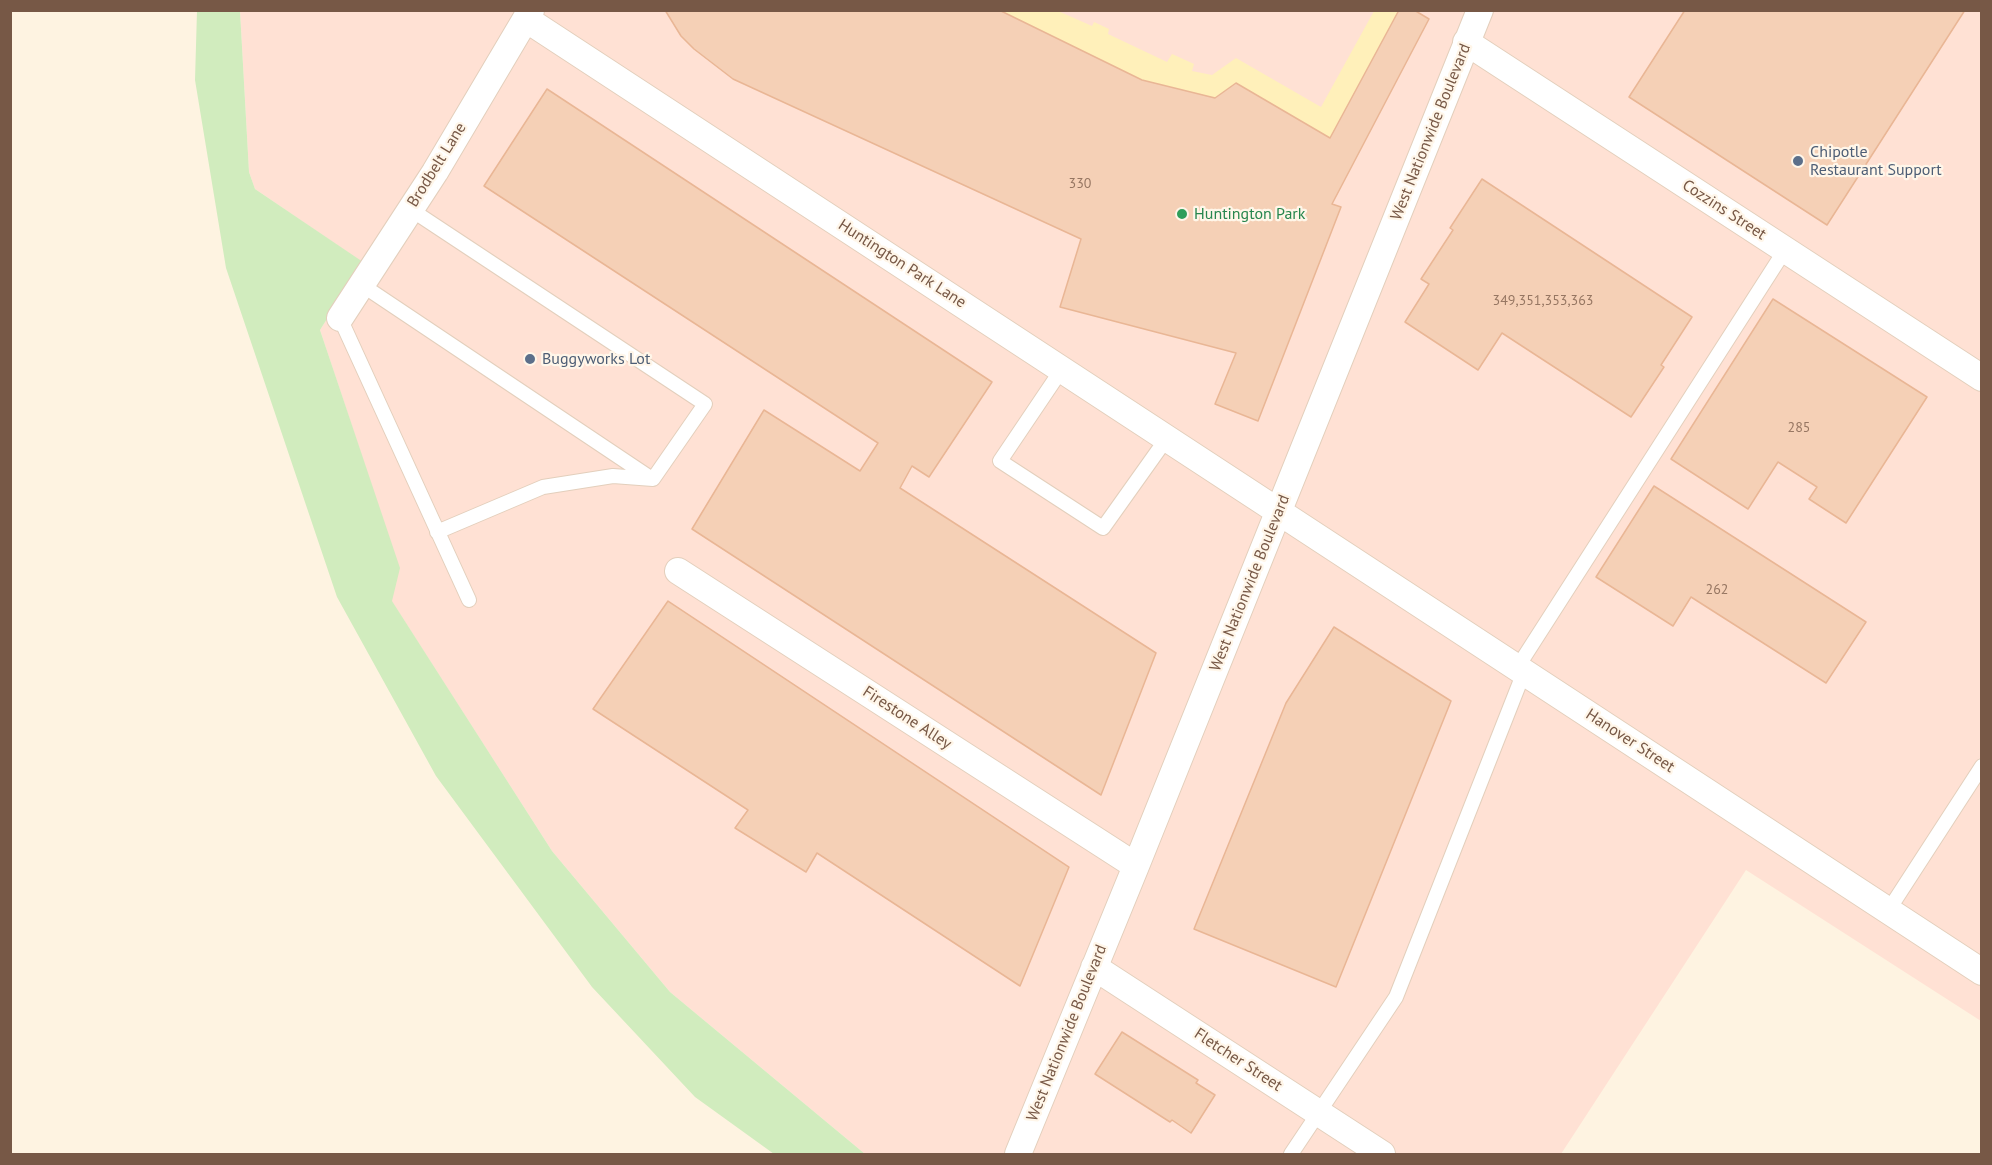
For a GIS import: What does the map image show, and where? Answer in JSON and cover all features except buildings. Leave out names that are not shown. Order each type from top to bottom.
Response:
[{"type":"street","name":"West Nationwide Boulevard","points":[[1018,1155],[1480,10]]},
{"type":"street","name":"Brodbelt Lane","points":[[340,318],[435,172],[528,15]]},
{"type":"street","name":"Huntington Park Lane","points":[[528,15],[1278,511]]},
{"type":"street","name":"Cozzins Street","points":[[1466,42],[1982,378]]},
{"type":"street","name":"Hanover Street","points":[[1278,511],[1982,972]]},
{"type":"street","name":"Firestone Alley","points":[[678,571],[1136,866]]},
{"type":"street","name":"Fletcher Street","points":[[1094,967],[1382,1155]]},
{"type":"lane","points":[[410,209],[705,404],[653,479]]},
{"type":"lane","points":[[1292,1155],[1396,997],[1520,670],[1785,250]]},
{"type":"lane","points":[[362,285],[653,479]]},
{"type":"lane","points":[[340,318],[469,600]]},
{"type":"lane","points":[[1062,369],[1000,462],[1103,528],[1167,438]]},
{"type":"lane","points":[[437,532],[543,487],[613,476],[653,479]]},
{"type":"lane","points":[[1888,911],[1982,766]]},
{"type":"shaded area","points":[[240,11],[1981,11],[1981,1021],[1746,870],[1561,1154],[865,1154],[670,992],[552,851],[391,600],[399,568],[320,330],[362,262],[255,189],[249,172]]},
{"type":"green space","points":[[197,11],[240,11],[249,172],[255,189],[363,262],[320,330],[400,568],[392,601],[552,851],[670,992],[865,1154],[774,1154],[695,1097],[592,987],[436,776],[337,597],[226,268],[195,80]]},
{"type":"sand","points":[[999,11],[1058,11],[1092,26],[1094,22],[1109,29],[1108,34],[1167,62],[1172,54],[1194,64],[1192,71],[1212,75],[1236,58],[1321,107],[1374,11],[1399,11],[1330,138],[1236,83],[1215,98],[1142,80]]},
{"type":"place","name":"Chipotle Restaurant Support","points":[[1798,161]]},
{"type":"place","name":"Huntington Park","points":[[1182,214]]},
{"type":"place","name":"Buggyworks Lot","points":[[530,359]]}]
